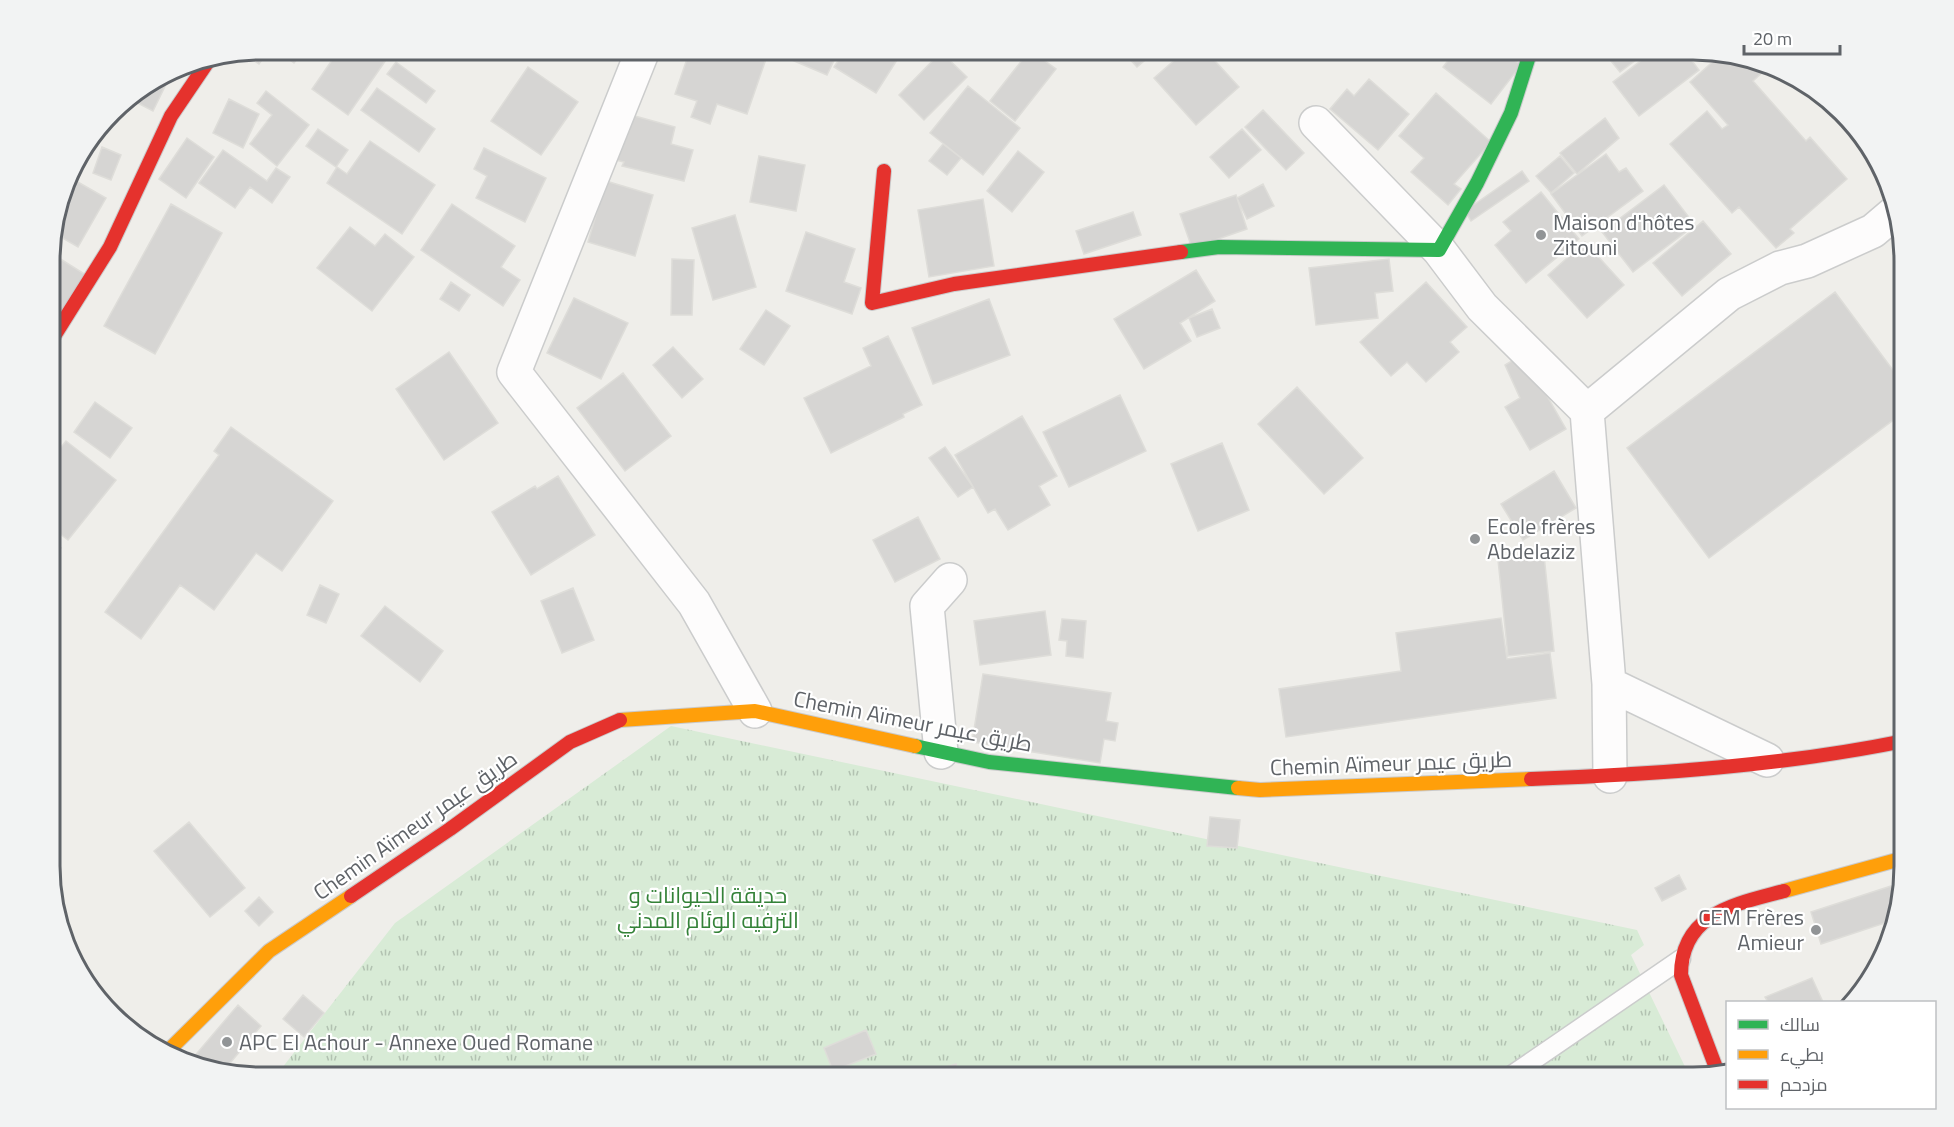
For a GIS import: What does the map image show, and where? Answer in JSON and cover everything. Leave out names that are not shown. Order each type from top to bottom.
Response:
[{"type":"street","points":[[639,60],[514,372],[694,603],[755,711]]},
{"type":"street","points":[[1439,250],[1477,183],[1511,113],[1528,60]]},
{"type":"street","points":[[60,327],[110,247],[171,117],[203,69]]},
{"type":"street","points":[[1316,123],[1439,250],[1482,307],[1587,411],[1609,684],[1610,776]]},
{"type":"street","points":[[884,171],[872,303],[954,284],[1219,247],[1439,250]]},
{"type":"street","points":[[1587,411],[1729,294],[1780,268],[1807,261],[1874,231],[1889,218]]},
{"type":"street","points":[[941,752],[927,606],[950,580]]},
{"type":"street","points":[[1609,684],[1767,760]]},
{"type":"street","name":"Chemin Aïmeur طريق عيمر","points":[[173,1046],[269,951],[450,829],[570,742],[618,720],[755,711],[989,762],[1260,790],[1610,776],[1830,756],[1894,743]]},
{"type":"street","points":[[1715,1066],[1688,999],[1681,975],[1681,958],[1687,940],[1698,925],[1735,904],[1894,861]]},
{"type":"lane","points":[[1523,1067],[1681,958]]},
{"type":"green space","name":"حديقة الحيوانات و الترفيه الوئام المدني","points":[[671,726],[1637,930],[1644,945],[1631,955],[1685,1067],[283,1067],[395,923]]},
{"type":"building","points":[[332,60],[386,60],[348,115],[312,89]]},
{"type":"building","points":[[687,60],[766,60],[747,114],[717,104],[710,124],[691,117],[697,101],[675,94]]},
{"type":"building","points":[[792,60],[834,60],[827,75]]},
{"type":"building","points":[[839,60],[897,60],[876,93],[834,67]]},
{"type":"building","points":[[933,60],[949,60],[967,77],[924,120],[899,95]]},
{"type":"building","points":[[1022,60],[1044,60],[1056,69],[1015,121],[990,101]]},
{"type":"building","points":[[1130,60],[1145,60],[1137,67]]},
{"type":"building","points":[[1175,60],[1214,60],[1239,87],[1196,125],[1154,78]]},
{"type":"building","points":[[1448,60],[1514,60],[1521,65],[1491,104],[1443,67]]},
{"type":"building","points":[[1610,60],[1636,60],[1620,72]]},
{"type":"building","points":[[1642,60],[1692,60],[1699,70],[1639,116],[1613,82]]},
{"type":"building","points":[[396,62],[435,91],[426,103],[387,74]]},
{"type":"building","points":[[1713,62],[1762,73],[1753,81],[1806,141],[1810,137],[1847,179],[1790,229],[1794,233],[1776,248],[1739,207],[1732,213],[1670,144],[1707,111],[1722,129],[1728,125],[1690,82]]},
{"type":"building","points":[[528,67],[578,102],[541,155],[491,121]]},
{"type":"building","points":[[1369,79],[1409,114],[1378,150],[1330,109],[1347,89],[1354,96]]},
{"type":"building","points":[[166,84],[153,111],[138,103]]},
{"type":"building","points":[[968,86],[1020,128],[983,175],[930,133]]},
{"type":"building","points":[[377,88],[435,129],[419,152],[361,110]]},
{"type":"building","points":[[266,91],[309,125],[277,166],[250,144],[272,115],[257,103]]},
{"type":"building","points":[[1436,93],[1491,142],[1454,184],[1461,189],[1448,205],[1411,172],[1424,158],[1399,136]]},
{"type":"building","points":[[229,99],[259,114],[243,148],[213,133]]},
{"type":"building","points":[[1263,110],[1304,153],[1286,170],[1245,127]]},
{"type":"building","points":[[624,113],[675,127],[671,144],[693,150],[684,181],[622,166],[624,162],[611,159]]},
{"type":"building","points":[[1605,118],[1619,138],[1577,174],[1560,153]]},
{"type":"building","points":[[318,129],[348,150],[336,167],[306,146]]},
{"type":"building","points":[[1242,129],[1261,150],[1229,178],[1210,157]]},
{"type":"building","points":[[187,138],[214,157],[186,198],[159,179]]},
{"type":"building","points":[[370,141],[435,185],[402,234],[327,183],[337,167],[347,174]]},
{"type":"building","points":[[943,144],[961,158],[947,175],[929,161]]},
{"type":"building","points":[[102,147],[121,155],[111,180],[93,173]]},
{"type":"building","points":[[484,148],[546,178],[525,222],[476,198],[487,176],[474,169]]},
{"type":"building","points":[[223,150],[267,181],[276,168],[290,177],[272,203],[250,187],[235,208],[199,183]]},
{"type":"building","points":[[1018,151],[1044,172],[1012,212],[987,191]]},
{"type":"building","points":[[1606,154],[1619,172],[1626,168],[1643,191],[1582,236],[1551,194]]},
{"type":"building","points":[[759,156],[805,165],[796,211],[750,202]]},
{"type":"building","points":[[1560,156],[1574,173],[1551,193],[1536,176]]},
{"type":"building","points":[[1522,171],[1529,181],[1471,221],[1465,211]]},
{"type":"building","points":[[76,181],[106,198],[78,247],[62,238],[64,222]]},
{"type":"building","points":[[606,181],[653,195],[635,256],[588,242]]},
{"type":"building","points":[[1263,184],[1274,206],[1247,219],[1237,198]]},
{"type":"building","points":[[1664,185],[1695,225],[1633,272],[1602,232]]},
{"type":"building","name":"Maison d'hôtes Zitouni","points":[[1541,192],[1579,239],[1526,283],[1495,245],[1511,231],[1503,222]]},
{"type":"building","points":[[1236,195],[1247,229],[1192,248],[1180,214]]},
{"type":"building","points":[[983,199],[994,266],[929,277],[918,210]]},
{"type":"building","points":[[171,204],[222,233],[155,354],[104,326]]},
{"type":"building","points":[[452,204],[515,246],[501,267],[520,280],[503,306],[421,250]]},
{"type":"building","points":[[1133,212],[1141,235],[1084,254],[1076,231]]},
{"type":"building","points":[[735,215],[756,287],[713,300],[692,228]]},
{"type":"building","points":[[1703,221],[1731,254],[1682,296],[1653,263]]},
{"type":"building","points":[[350,227],[375,246],[385,234],[414,257],[372,311],[317,268]]},
{"type":"building","points":[[806,232],[855,249],[844,282],[861,288],[852,314],[786,291]]},
{"type":"building","points":[[1585,242],[1624,285],[1587,318],[1548,275]]},
{"type":"building","points":[[60,259],[86,275],[60,314]]},
{"type":"building","points":[[672,259],[694,260],[692,315],[671,315]]},
{"type":"building","points":[[1389,259],[1393,291],[1375,293],[1378,318],[1316,325],[1309,268]]},
{"type":"building","points":[[1196,270],[1215,301],[1180,323],[1191,341],[1144,369],[1114,319]]},
{"type":"building","points":[[451,282],[470,295],[459,311],[440,299]]},
{"type":"building","points":[[1426,282],[1467,327],[1450,342],[1459,352],[1426,382],[1407,362],[1391,376],[1360,342]]},
{"type":"building","points":[[1835,292],[1894,372],[1894,419],[1709,558],[1627,448]]},
{"type":"building","points":[[574,298],[628,323],[601,379],[547,353]]},
{"type":"building","points":[[989,299],[1010,355],[933,384],[912,328]]},
{"type":"building","points":[[1212,309],[1220,328],[1197,337],[1189,318]]},
{"type":"building","points":[[766,310],[790,326],[764,365],[740,349]]},
{"type":"building","points":[[888,336],[922,405],[903,414],[904,417],[831,453],[804,398],[871,366],[863,348]]},
{"type":"building","points":[[673,347],[703,379],[682,398],[653,365]]},
{"type":"building","points":[[449,352],[498,423],[444,460],[396,389]]},
{"type":"building","points":[[1523,354],[1566,429],[1530,450],[1505,407],[1520,398],[1505,365]]},
{"type":"building","points":[[623,373],[671,436],[625,471],[577,408]]},
{"type":"building","points":[[1297,387],[1363,458],[1324,494],[1258,424]]},
{"type":"building","points":[[1120,395],[1146,451],[1069,487],[1043,432]]},
{"type":"building","points":[[95,402],[132,428],[110,458],[74,432]]},
{"type":"building","points":[[1022,416],[1057,476],[1039,486],[1050,505],[1008,530],[995,509],[988,513],[955,455]]},
{"type":"building","points":[[231,427],[333,501],[282,571],[256,553],[214,610],[180,585],[141,639],[105,612],[219,455],[214,451]]},
{"type":"building","points":[[66,441],[116,480],[68,540],[60,534],[60,448]]},
{"type":"building","points":[[1222,443],[1249,510],[1198,531],[1171,464]]},
{"type":"building","points":[[945,447],[973,487],[958,497],[929,458]]},
{"type":"building","points":[[1554,471],[1576,508],[1523,540],[1501,504]]},
{"type":"building","points":[[558,476],[595,535],[531,575],[492,512],[535,486],[537,489]]},
{"type":"building","points":[[918,517],[940,559],[895,582],[873,540]]},
{"type":"building","points":[[1544,555],[1554,651],[1508,656],[1498,560]]},
{"type":"building","points":[[320,585],[339,594],[326,623],[307,615]]},
{"type":"building","points":[[573,588],[594,640],[562,653],[541,601]]},
{"type":"building","points":[[385,606],[443,651],[420,682],[361,636]]},
{"type":"building","points":[[1045,611],[1051,655],[980,665],[974,621]]},
{"type":"building","points":[[1501,618],[1507,659],[1550,653],[1556,698],[1286,737],[1279,689],[1401,671],[1396,633]]},
{"type":"building","points":[[1062,619],[1086,621],[1083,658],[1066,656],[1067,641],[1059,640]]},
{"type":"building","points":[[983,674],[1111,693],[1106,721],[1118,723],[1115,741],[1104,739],[1100,763],[972,742]]},
{"type":"building","points":[[1210,817],[1240,820],[1237,848],[1207,846]]},
{"type":"building","points":[[189,822],[245,888],[210,917],[154,851]]},
{"type":"building","points":[[1679,875],[1686,889],[1662,901],[1655,888]]},
{"type":"building","points":[[1891,886],[1892,890],[1885,923],[1821,944],[1811,912]]},
{"type":"building","points":[[259,897],[273,912],[259,926],[245,911]]},
{"type":"building","points":[[1812,978],[1823,1001],[1767,1001],[1765,997]]},
{"type":"building","points":[[303,995],[324,1013],[304,1037],[283,1019]]},
{"type":"building","name":"APC El Achour - Annexe Oued Romane","points":[[238,1005],[261,1026],[229,1064],[195,1056]]},
{"type":"building","points":[[866,1030],[876,1054],[843,1067],[831,1067],[824,1048]]},
{"type":"traffic: fast","points":[[1181,252],[1219,247],[1439,250],[1477,183],[1511,113],[1528,60]]},
{"type":"traffic: fast","points":[[915,746],[989,762],[1238,788]]},
{"type":"traffic: slow","points":[[620,720],[755,711],[915,746]]},
{"type":"traffic: slow","points":[[1238,788],[1260,790],[1531,779]]},
{"type":"traffic: slow","points":[[1784,891],[1894,861]]},
{"type":"traffic: slow","points":[[173,1046],[269,951],[351,896]]},
{"type":"traffic: jam","points":[[60,327],[110,247],[171,116],[203,69]]},
{"type":"traffic: jam","points":[[884,171],[872,303],[954,284],[1181,252]]},
{"type":"traffic: jam","points":[[351,896],[450,829],[570,742],[620,720]]},
{"type":"traffic: jam","points":[[1531,779],[1718,768],[1811,757],[1894,743]]},
{"type":"traffic: jam","points":[[1715,1066],[1681,975],[1683,954],[1690,938],[1714,915],[1730,907],[1784,891]]},
{"type":"place","name":"Maison d'hôtes Zitouni","points":[[1541,235]]},
{"type":"place","name":"Ecole frères Abdelaziz","points":[[1475,539]]},
{"type":"place","name":"CEM Frères Amieur","points":[[1816,930]]},
{"type":"place","name":"APC El Achour - Annexe Oued Romane","points":[[227,1042]]}]
